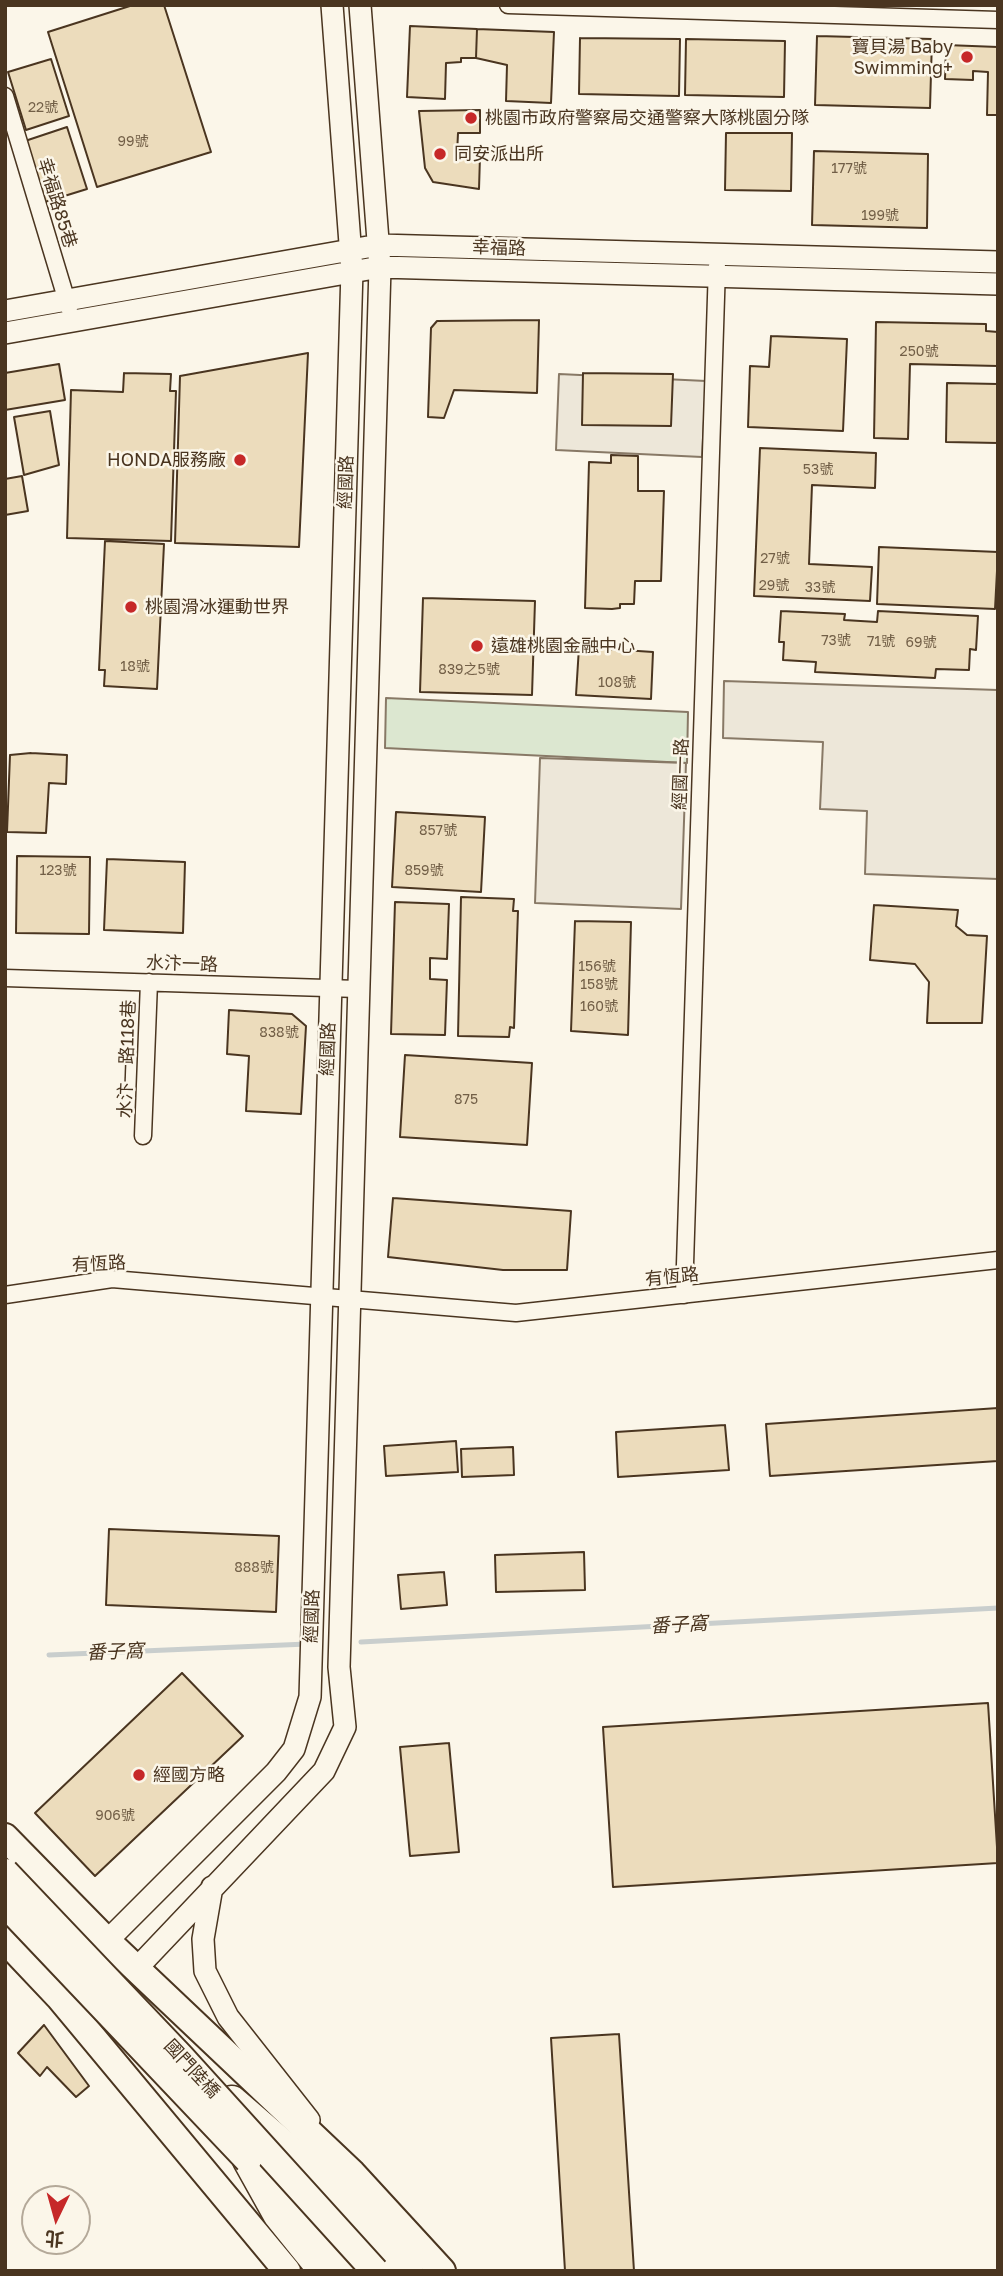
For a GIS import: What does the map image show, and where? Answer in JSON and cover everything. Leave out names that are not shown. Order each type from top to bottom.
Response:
[{"type":"highway","points":[[181,2057],[335,2190],[408,2271]]},
{"type":"highway","points":[[248,2160],[278,2214],[324,2271]]},
{"type":"main road","points":[[5,1837],[106,1940],[138,1967],[352,2173],[442,2271]]},
{"type":"main road","name":"國門陸橋","points":[[5,1871],[181,2057],[375,2271]]},
{"type":"main road","name":"國門陸橋","points":[[5,1904],[248,2160],[348,2271]]},
{"type":"main road","points":[[5,1940],[59,1997],[287,2271]]},
{"type":"street","name":"經國路","points":[[59,1997],[106,1940],[276,1772],[294,1749],[310,1697],[352,259],[332,5]]},
{"type":"street","name":"經國路","points":[[138,1967],[212,1887],[289,1811],[324,1771],[345,1727],[339,1667],[380,267],[360,5]]},
{"type":"street","points":[[508,5],[998,20]]},
{"type":"street","name":"幸福路85巷","points":[[5,96],[69,310]]},
{"type":"street","name":"幸福路","points":[[5,312],[69,310],[352,259],[379,245],[998,262]]},
{"type":"street","name":"經國一路","points":[[684,1295],[717,255]]},
{"type":"street","name":"幸福路","points":[[352,259],[380,267],[998,284]]},
{"type":"street","name":"幸福路","points":[[5,332],[69,310]]},
{"type":"street","name":"水汴一路","points":[[5,978],[358,989]]},
{"type":"street","name":"水汴一路118巷","points":[[143,1136],[149,982]]},
{"type":"street","name":"有恆路","points":[[5,1295],[112,1279],[516,1313],[998,1260]]},
{"type":"street","points":[[212,1887],[203,1939],[205,1971],[228,2017],[352,2173]]},
{"type":"green space","points":[[386,698],[688,712],[687,763],[385,748]]},
{"type":"shaded area","points":[[559,374],[706,381],[702,457],[556,450]]},
{"type":"shaded area","points":[[724,681],[998,690],[998,879],[865,874],[867,811],[820,809],[823,742],[723,738]]},
{"type":"shaded area","points":[[540,758],[686,763],[681,909],[535,903]]},
{"type":"building","points":[[133,5],[164,5],[211,152],[97,187],[48,32]]},
{"type":"building","points":[[410,26],[477,29],[476,58],[461,58],[461,62],[446,63],[445,99],[407,97]]},
{"type":"building","points":[[477,29],[554,32],[551,103],[506,101],[507,65],[476,58]]},
{"type":"building","points":[[817,36],[932,39],[930,108],[815,105]]},
{"type":"building","points":[[580,38],[680,39],[679,96],[579,94]]},
{"type":"building","points":[[686,39],[785,41],[784,97],[685,95]]},
{"type":"building","points":[[946,45],[998,47],[998,115],[987,115],[988,72],[973,71],[973,80],[945,79]]},
{"type":"building","points":[[51,59],[69,116],[26,130],[8,72]]},
{"type":"building","points":[[480,110],[480,133],[458,133],[457,155],[480,156],[479,189],[433,182],[425,168],[419,111]]},
{"type":"building","points":[[67,127],[87,189],[45,202],[25,141]]},
{"type":"building","points":[[726,133],[792,133],[791,191],[725,190]]},
{"type":"building","points":[[814,151],[928,154],[927,228],[812,225]]},
{"type":"building","points":[[539,320],[537,393],[454,390],[444,418],[428,417],[431,328],[437,321]]},
{"type":"building","points":[[876,322],[986,324],[986,331],[998,332],[998,366],[910,364],[908,439],[874,438]]},
{"type":"building","points":[[771,336],[847,339],[843,431],[748,427],[750,366],[769,367]]},
{"type":"building","name":"HONDA服務廠","points":[[308,353],[299,547],[175,543],[180,376]]},
{"type":"building","points":[[59,364],[65,400],[5,410],[5,373]]},
{"type":"building","points":[[124,373],[171,374],[170,391],[176,391],[171,541],[67,538],[71,390],[123,392]]},
{"type":"building","points":[[583,373],[673,374],[671,426],[582,425]]},
{"type":"building","points":[[947,383],[998,384],[998,443],[946,442]]},
{"type":"building","points":[[50,411],[59,465],[24,475],[14,417]]},
{"type":"building","points":[[760,448],[876,453],[875,488],[812,485],[809,564],[872,567],[870,601],[754,596]]},
{"type":"building","points":[[611,455],[638,456],[638,491],[664,491],[661,581],[635,581],[634,604],[620,604],[620,608],[612,609],[585,608],[589,462],[611,463]]},
{"type":"building","points":[[22,476],[28,511],[5,515],[5,479]]},
{"type":"building","name":"桃園滑冰運動世界","points":[[105,541],[164,544],[157,689],[104,686],[105,670],[99,670]]},
{"type":"building","points":[[879,547],[998,552],[995,609],[877,604]]},
{"type":"building","name":"遠雄桃園金融中心","points":[[423,598],[535,601],[532,695],[420,692]]},
{"type":"building","points":[[781,611],[845,614],[844,620],[877,622],[878,611],[978,616],[976,650],[970,649],[969,670],[936,669],[935,678],[815,672],[816,662],[783,660],[784,642],[779,642]]},
{"type":"building","points":[[579,647],[653,652],[651,699],[576,695]]},
{"type":"building","points":[[10,755],[67,755],[66,784],[49,783],[46,833],[7,832]]},
{"type":"building","points":[[396,812],[485,817],[481,892],[392,887]]},
{"type":"building","points":[[17,856],[90,857],[89,934],[16,933]]},
{"type":"building","points":[[107,859],[185,862],[183,933],[104,930]]},
{"type":"building","points":[[461,897],[514,899],[513,911],[518,911],[514,1028],[510,1027],[509,1037],[458,1036]]},
{"type":"building","points":[[395,902],[449,904],[447,959],[430,958],[430,979],[447,980],[445,1035],[391,1034]]},
{"type":"building","points":[[874,905],[958,910],[956,926],[967,935],[987,936],[982,1023],[927,1023],[929,982],[915,964],[870,960]]},
{"type":"building","points":[[575,921],[631,922],[628,1035],[571,1031]]},
{"type":"building","points":[[229,1010],[292,1014],[306,1026],[301,1114],[246,1111],[249,1056],[227,1054]]},
{"type":"building","points":[[405,1055],[532,1063],[527,1145],[400,1137]]},
{"type":"building","points":[[393,1198],[571,1211],[567,1270],[503,1270],[388,1257]]},
{"type":"building","points":[[998,1408],[998,1461],[770,1476],[766,1424]]},
{"type":"building","points":[[725,1425],[729,1470],[618,1477],[616,1432]]},
{"type":"building","points":[[456,1441],[458,1472],[386,1476],[384,1446]]},
{"type":"building","points":[[513,1447],[514,1475],[462,1477],[461,1449]]},
{"type":"building","points":[[109,1529],[279,1536],[276,1612],[106,1605]]},
{"type":"building","points":[[584,1552],[585,1590],[496,1592],[495,1555]]},
{"type":"building","points":[[444,1572],[447,1605],[401,1609],[398,1575]]},
{"type":"building","name":"經國方略","points":[[182,1673],[243,1736],[95,1876],[35,1813]]},
{"type":"building","points":[[988,1703],[998,1863],[613,1887],[603,1727]]},
{"type":"building","points":[[449,1743],[459,1852],[410,1856],[400,1747]]},
{"type":"building","points":[[44,2025],[89,2086],[76,2097],[47,2067],[40,2076],[18,2053]]},
{"type":"building","points":[[619,2034],[634,2271],[565,2271],[551,2038]]},
{"type":"waterway","name":"番子窩","points":[[361,1642],[998,1608]]},
{"type":"waterway","name":"番子窩","points":[[49,1655],[307,1644]]},
{"type":"place","name":"寶貝湯 Baby Swimming+","points":[[967,57]]},
{"type":"place","name":"桃園市政府警察局交通警察大隊桃園分隊","points":[[471,118]]},
{"type":"place","name":"同安派出所","points":[[440,154]]},
{"type":"place","name":"HONDA服務廠","points":[[240,460]]},
{"type":"place","name":"桃園滑冰運動世界","points":[[131,607]]},
{"type":"place","name":"遠雄桃園金融中心","points":[[477,646]]},
{"type":"place","name":"經國方略","points":[[139,1775]]}]
